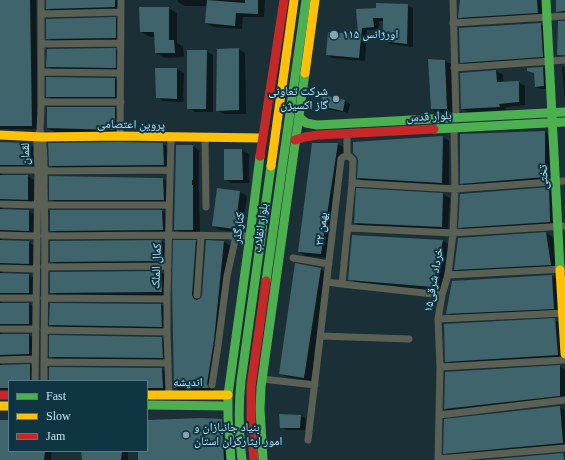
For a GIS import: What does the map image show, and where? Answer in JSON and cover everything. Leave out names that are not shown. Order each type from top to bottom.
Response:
[{"type":"main road","name":"کنارگذر","points":[[231,460],[228,418],[224,406],[224,395],[231,372],[262,138],[284,0]]},
{"type":"main road","name":"بلوار انقلاب","points":[[242,460],[239,437],[239,392],[294,0]]},
{"type":"main road","name":"بلوار انقلاب","points":[[254,460],[250,409],[254,365],[262,307],[280,213],[303,52],[306,0]]},
{"type":"main road","points":[[263,460],[260,409],[262,379],[280,213],[299,117],[303,52],[315,0]]},
{"type":"main road","name":"تختی","points":[[546,0],[553,118],[560,181],[565,354]]},
{"type":"main road","points":[[277,49],[287,50]]},
{"type":"main road","name":"بلوار قدس","points":[[299,117],[306,123],[317,126],[347,129],[454,128],[553,118],[565,112]]},
{"type":"main road","name":"بلوار قدس","points":[[295,140],[347,129],[456,118],[553,118],[565,122]]},
{"type":"main road","name":"پروین اعتصامی","points":[[0,135],[262,138]]},
{"type":"main road","points":[[251,306],[262,307]]},
{"type":"main road","name":"اندیشه","points":[[148,396],[224,395]]},
{"type":"main road","name":"اندیشه","points":[[148,405],[224,406]]},
{"type":"street","name":"لقمان","points":[[35,380],[36,269],[40,236],[41,205],[40,135],[42,0]]},
{"type":"street","points":[[120,136],[121,0]]},
{"type":"street","points":[[453,0],[456,118]]},
{"type":"street","points":[[41,14],[121,12]]},
{"type":"street","points":[[453,23],[565,16]]},
{"type":"street","points":[[41,44],[120,43]]},
{"type":"street","points":[[454,68],[565,60]]},
{"type":"street","points":[[41,72],[120,73]]},
{"type":"street","points":[[41,102],[121,102]]},
{"type":"street","name":"۱۵خرداد شرقی","points":[[438,459],[440,368],[438,319],[442,295],[448,275],[453,233],[455,189],[454,128]]},
{"type":"street","points":[[342,284],[353,160],[347,156],[347,129]]},
{"type":"street","name":"کمال الملک","points":[[168,395],[167,299],[171,137]]},
{"type":"street","points":[[205,137],[206,207]]},
{"type":"street","name":"۲۲ بهمن","points":[[308,440],[342,159],[343,157],[347,156]]},
{"type":"street","points":[[0,170],[170,170]]},
{"type":"street","points":[[352,183],[455,189],[560,181]]},
{"type":"street","points":[[0,204],[169,205]]},
{"type":"street","points":[[348,228],[453,233],[561,226]]},
{"type":"street","points":[[0,235],[250,236]]},
{"type":"street","name":"لقمان","points":[[40,236],[44,267],[44,380]]},
{"type":"street","points":[[198,295],[201,236]]},
{"type":"street","points":[[212,386],[227,276],[236,236]]},
{"type":"street","points":[[293,258],[329,264]]},
{"type":"street","points":[[44,267],[168,266]]},
{"type":"street","points":[[0,268],[36,269]]},
{"type":"street","points":[[448,275],[563,269]]},
{"type":"street","points":[[327,282],[442,295]]},
{"type":"street","points":[[0,298],[36,298]]},
{"type":"street","points":[[44,298],[167,299]]},
{"type":"street","points":[[438,319],[564,314]]},
{"type":"street","points":[[0,329],[36,329]]},
{"type":"street","points":[[44,330],[167,332]]},
{"type":"street","points":[[320,336],[409,339]]},
{"type":"street","points":[[0,360],[35,359]]},
{"type":"street","points":[[440,368],[565,360]]},
{"type":"street","points":[[44,362],[168,363]]},
{"type":"street","points":[[262,379],[315,386]]},
{"type":"street","points":[[439,415],[565,400]]},
{"type":"street","points":[[438,459],[565,448]]},
{"type":"building","points":[[0,0],[30,0],[32,126],[0,126]]},
{"type":"building","points":[[46,0],[115,0],[115,7],[46,9]]},
{"type":"building","points":[[207,0],[245,3],[245,0],[258,0],[258,14],[236,13],[235,26],[205,23]]},
{"type":"building","points":[[460,0],[537,0],[538,13],[458,18]]},
{"type":"building","points":[[556,0],[565,0],[565,11],[556,12]]},
{"type":"building","points":[[376,3],[408,4],[407,44],[383,41],[383,18],[373,18],[374,27],[362,28],[359,58],[326,55],[328,32],[358,34],[356,9],[376,8]]},
{"type":"building","points":[[139,7],[169,7],[169,40],[174,40],[175,53],[155,53],[154,32],[140,32]]},
{"type":"building","points":[[116,17],[116,38],[46,39],[46,19]]},
{"type":"building","points":[[558,21],[565,21],[565,55],[557,55]]},
{"type":"building","points":[[541,23],[543,57],[460,63],[459,28]]},
{"type":"building","points":[[116,48],[116,68],[46,67],[47,49]]},
{"type":"building","points":[[239,48],[239,110],[216,111],[217,49]]},
{"type":"building","points":[[187,50],[207,50],[206,109],[187,109]]},
{"type":"building","points":[[428,59],[445,60],[447,109],[431,109]]},
{"type":"building","points":[[543,67],[544,86],[535,87],[534,73],[527,71],[527,68]]},
{"type":"building","points":[[155,68],[177,68],[177,99],[156,98]]},
{"type":"building","points":[[496,70],[497,82],[519,81],[519,102],[499,104],[500,107],[461,109],[460,73]]},
{"type":"building","points":[[46,77],[115,78],[115,97],[46,97]]},
{"type":"building","points":[[322,95],[345,100],[343,111],[320,106]]},
{"type":"building","points":[[47,107],[115,107],[115,130],[47,128]]},
{"type":"building","points":[[545,131],[545,177],[460,184],[460,134]]},
{"type":"building","points":[[443,136],[442,183],[357,178],[358,160],[353,153],[353,142]]},
{"type":"building","points":[[0,142],[29,143],[29,165],[0,165]]},
{"type":"building","points":[[48,143],[163,143],[164,165],[49,166]]},
{"type":"building","points":[[312,143],[338,143],[321,254],[298,252]]},
{"type":"building","points":[[176,145],[193,145],[193,230],[174,230]]},
{"type":"building","points":[[224,149],[242,149],[243,180],[224,180]]},
{"type":"building","points":[[0,175],[28,175],[28,200],[0,199]]},
{"type":"building","points":[[49,176],[163,178],[164,200],[49,200]]},
{"type":"building","points":[[549,187],[550,222],[458,228],[460,194]]},
{"type":"building","points":[[217,188],[240,191],[235,229],[212,226]]},
{"type":"building","points":[[356,188],[443,193],[442,227],[354,223]]},
{"type":"building","points":[[0,209],[29,210],[29,231],[0,230]]},
{"type":"building","points":[[50,210],[162,210],[163,230],[50,231]]},
{"type":"building","points":[[546,232],[551,265],[454,270],[458,238]]},
{"type":"building","points":[[352,235],[443,240],[433,287],[348,280]]},
{"type":"building","points":[[0,240],[29,241],[29,264],[0,263]]},
{"type":"building","points":[[161,240],[163,261],[50,262],[50,241]]},
{"type":"building","points":[[173,240],[196,240],[192,295],[194,299],[197,300],[201,298],[202,295],[206,240],[224,241],[214,340],[207,384],[209,388],[174,388],[172,286]]},
{"type":"building","points":[[295,263],[321,268],[304,378],[279,374]]},
{"type":"building","points":[[161,271],[162,292],[50,293],[50,272]]},
{"type":"building","points":[[0,273],[29,274],[29,293],[0,293]]},
{"type":"building","points":[[552,275],[554,309],[446,314],[452,281]]},
{"type":"building","points":[[0,303],[29,303],[29,324],[0,324]]},
{"type":"building","points":[[50,303],[161,304],[162,327],[49,325]]},
{"type":"building","points":[[555,318],[558,355],[445,362],[444,324]]},
{"type":"building","points":[[0,334],[29,334],[29,354],[0,355]]},
{"type":"building","points":[[49,335],[162,337],[163,358],[49,357]]},
{"type":"building","points":[[30,364],[30,380],[8,380],[8,388],[0,388],[0,365]]},
{"type":"building","points":[[560,365],[560,396],[444,409],[445,372]]},
{"type":"building","points":[[49,367],[162,368],[163,388],[148,388],[148,380],[49,380]]},
{"type":"building","points":[[560,406],[563,443],[443,454],[444,419]]},
{"type":"building","points":[[279,414],[301,415],[300,428],[280,428]]},
{"type":"building","name":"بنیاد جانبازان و امور ایثارگران استان","points":[[202,418],[222,419],[224,460],[138,460],[138,452],[148,452],[148,420]]},
{"type":"building","points":[[0,420],[8,420],[8,452],[45,452],[44,460],[0,460]]},
{"type":"building","points":[[81,452],[122,452],[121,460],[82,460]]},
{"type":"building","points":[[563,453],[564,460],[484,460]]},
{"type":"traffic: fast","points":[[266,281],[306,0]]},
{"type":"traffic: fast","points":[[546,0],[560,270]]},
{"type":"traffic: fast","points":[[263,460],[260,409],[261,387],[305,73]]},
{"type":"traffic: fast","points":[[299,117],[306,123],[317,125],[565,112]]},
{"type":"traffic: fast","points":[[434,129],[565,122]]},
{"type":"traffic: fast","points":[[231,460],[228,395],[260,156]]},
{"type":"traffic: fast","points":[[242,460],[239,401],[271,166]]},
{"type":"traffic: fast","points":[[148,405],[228,406]]},
{"type":"traffic: slow","points":[[271,166],[294,0]]},
{"type":"traffic: slow","points":[[305,73],[315,0]]},
{"type":"traffic: slow","points":[[0,135],[42,137],[120,136],[262,138]]},
{"type":"traffic: slow","points":[[560,270],[565,354]]},
{"type":"traffic: slow","points":[[148,395],[228,395]]},
{"type":"traffic: slow","points":[[0,406],[8,406]]},
{"type":"traffic: jam","points":[[260,156],[284,0]]},
{"type":"traffic: jam","points":[[295,140],[318,135],[434,129]]},
{"type":"traffic: jam","points":[[254,460],[251,423],[251,386],[266,281]]},
{"type":"traffic: jam","points":[[0,395],[8,395]]},
{"type":"place","name":"اورژانس ۱۱۵","points":[[334,35]]},
{"type":"place","name":"شرکت تعاونی گاز اکسیژن","points":[[336,99]]},
{"type":"place","name":"بنیاد جانبازان و امور ایثارگران استان","points":[[186,435]]}]
